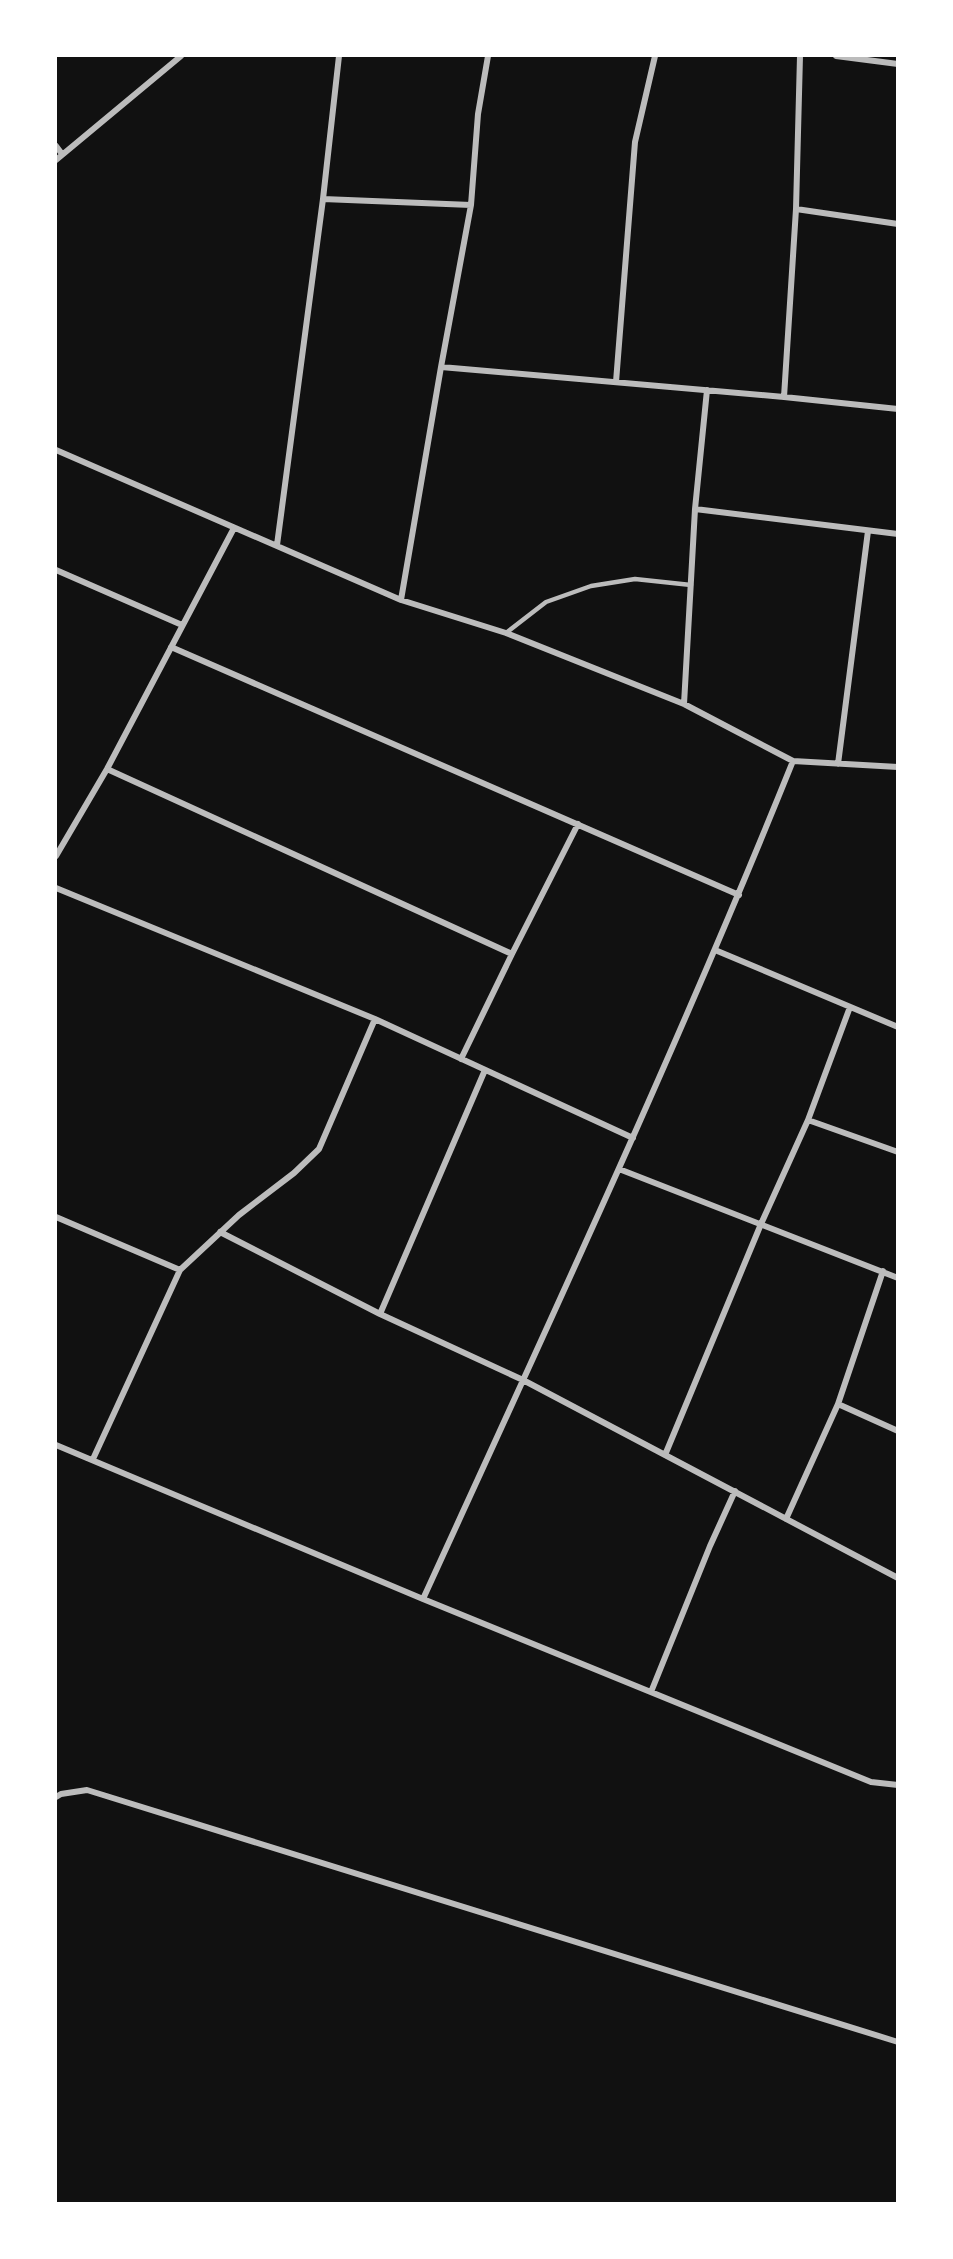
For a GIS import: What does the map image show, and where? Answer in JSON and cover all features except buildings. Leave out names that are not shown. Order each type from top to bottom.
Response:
[{"type":"street","points":[[56,159],[181,56]]},
{"type":"street","points":[[277,545],[323,199],[339,56]]},
{"type":"street","points":[[401,600],[471,205],[478,114],[488,56]]},
{"type":"street","points":[[616,382],[635,142],[655,56]]},
{"type":"street","points":[[784,397],[796,209],[800,56]]},
{"type":"street","points":[[836,56],[897,64]]},
{"type":"street","points":[[56,146],[62,154]]},
{"type":"street","points":[[323,199],[471,205]]},
{"type":"street","points":[[796,209],[897,224]]},
{"type":"street","points":[[441,367],[897,409]]},
{"type":"street","points":[[684,704],[695,509],[707,390]]},
{"type":"street","points":[[56,450],[401,600],[506,633],[684,704],[793,761],[897,767]]},
{"type":"street","points":[[695,509],[897,534]]},
{"type":"street","points":[[56,856],[107,769],[234,528]]},
{"type":"street","points":[[838,764],[868,531]]},
{"type":"street","points":[[56,570],[183,625]]},
{"type":"street","points":[[171,647],[739,895]]},
{"type":"street","points":[[423,1599],[633,1138],[739,895],[793,761]]},
{"type":"street","points":[[107,769],[512,954]]},
{"type":"street","points":[[461,1059],[578,824]]},
{"type":"street","points":[[56,888],[375,1019],[633,1138]]},
{"type":"street","points":[[715,950],[897,1027]]},
{"type":"street","points":[[665,1455],[808,1120],[850,1007]]},
{"type":"street","points":[[93,1459],[180,1270],[220,1232],[294,1173],[319,1149],[375,1019]]},
{"type":"street","points":[[380,1314],[485,1070]]},
{"type":"street","points":[[808,1120],[897,1152]]},
{"type":"street","points":[[619,1169],[897,1278]]},
{"type":"street","points":[[56,1217],[180,1270]]},
{"type":"street","points":[[220,1232],[380,1314],[523,1380],[897,1578]]},
{"type":"street","points":[[786,1519],[838,1404],[883,1271]]},
{"type":"street","points":[[838,1404],[897,1431]]},
{"type":"street","points":[[56,1444],[423,1599],[871,1782],[897,1785]]},
{"type":"street","points":[[651,1692],[710,1546],[735,1491]]},
{"type":"street","points":[[56,1797],[87,1790],[897,2042]]},
{"type":"lane","points":[[506,633],[546,602],[591,586],[635,579],[691,585]]}]
